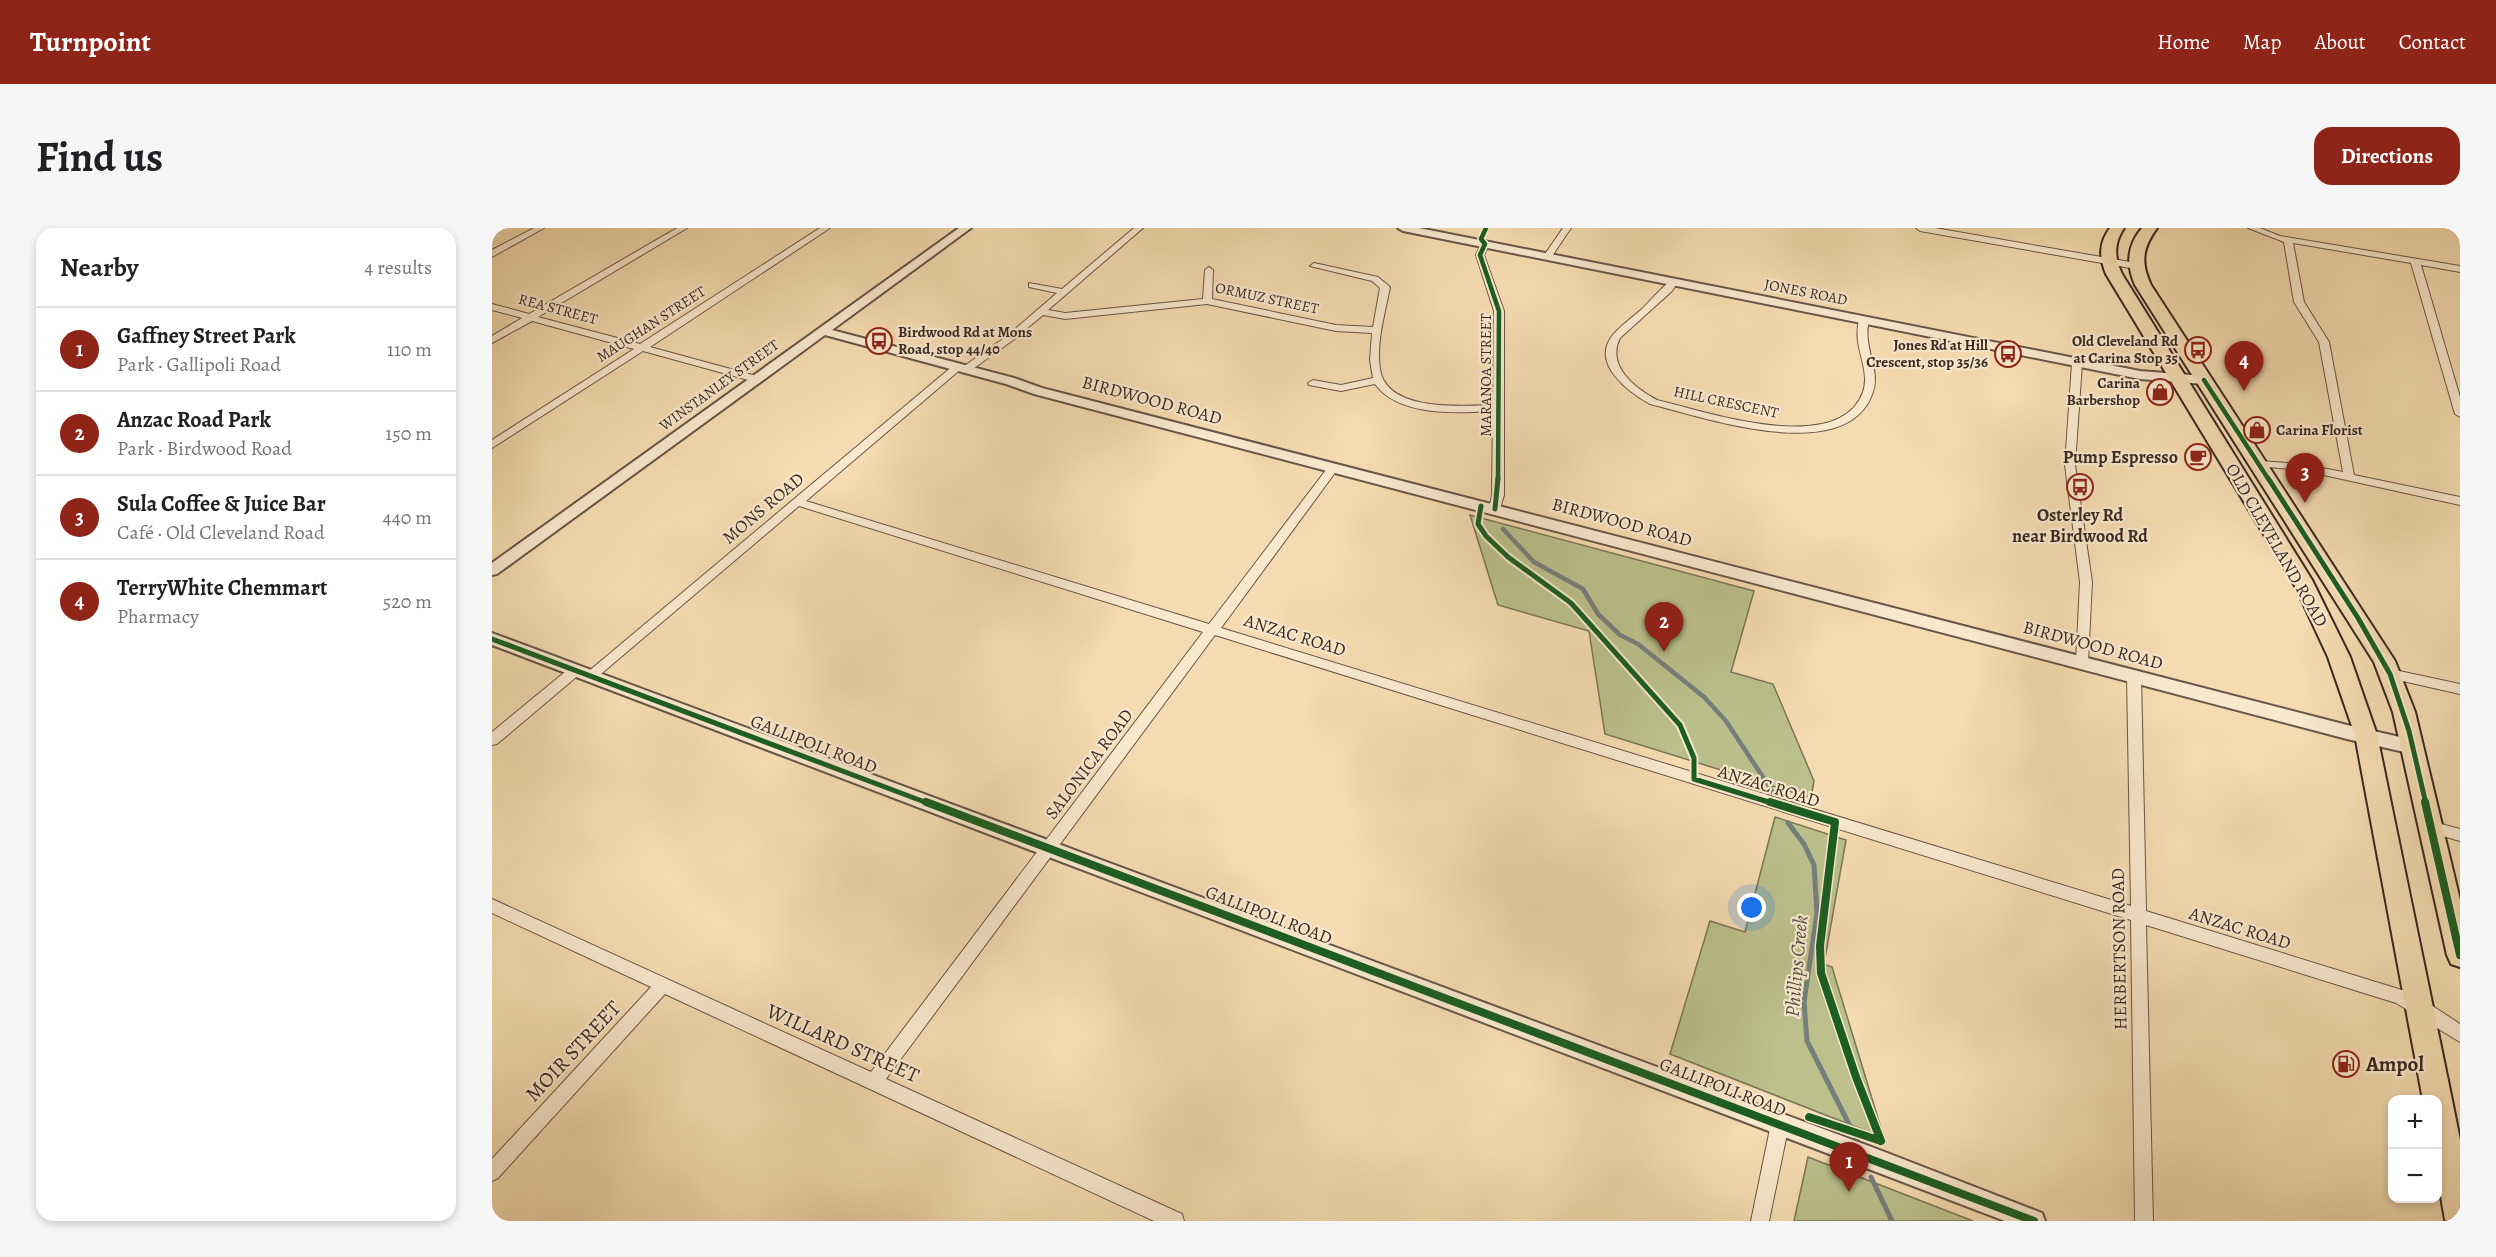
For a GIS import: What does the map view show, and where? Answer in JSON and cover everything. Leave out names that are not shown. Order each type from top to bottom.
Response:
[{"type":"highway","points":[[2109,261],[2108,242],[2117,228]]},
{"type":"highway","points":[[2136,266],[2139,242],[2150,228]]},
{"type":"highway","name":"OLD CLEVELAND ROAD","points":[[2109,261],[2119,284],[2313,600],[2343,668],[2366,735],[2436,1095]]},
{"type":"highway","name":"OLD CLEVELAND ROAD","points":[[2136,266],[2144,285],[2364,627],[2390,674],[2404,712],[2413,747],[2460,956]]},
{"type":"highway","name":"OLD CLEVELAND ROAD","points":[[2442,1126],[2460,1220]]},
{"type":"street","points":[[492,254],[540,228]]},
{"type":"street","points":[[492,340],[683,228]]},
{"type":"street","name":"MAUGHAN STREET","points":[[492,444],[826,228]]},
{"type":"street","name":"WINSTANLEY STREET","points":[[492,570],[966,228]]},
{"type":"street","name":"MONS ROAD","points":[[492,740],[583,673],[962,368],[1010,338],[1139,228]]},
{"type":"street","name":"JONES ROAD","points":[[1403,228],[2140,375],[2204,380]]},
{"type":"street","points":[[1547,257],[1567,228]]},
{"type":"street","points":[[1920,228],[2136,266]]},
{"type":"street","points":[[2252,228],[2288,240],[2460,269]]},
{"type":"street","points":[[2288,240],[2299,302],[2324,342],[2349,477]]},
{"type":"street","name":"MARANOA STREET","points":[[1485,244],[1480,255],[1499,311],[1498,495],[1495,509]]},
{"type":"street","points":[[2415,261],[2460,414]]},
{"type":"street","points":[[1314,266],[1382,282],[1385,287],[1375,372],[1386,390],[1400,399],[1437,409],[1498,408]]},
{"type":"street","points":[[1207,301],[1209,270]]},
{"type":"street","name":"HILL CRESCENT","points":[[1673,282],[1669,289],[1616,337],[1610,356],[1618,371],[1644,398],[1654,402],[1762,426],[1785,430],[1823,426],[1852,414],[1862,404],[1869,391],[1870,374],[1861,334],[1864,320]]},
{"type":"street","points":[[1032,285],[1064,292]]},
{"type":"street","name":"ORMUZ STREET","points":[[1042,312],[1065,316],[1207,301],[1336,328],[1379,330]]},
{"type":"street","name":"REA STREET","points":[[492,307],[756,379]]},
{"type":"street","name":"BIRDWOOD ROAD","points":[[823,331],[1038,391],[2413,747]]},
{"type":"street","points":[[2077,363],[2070,465],[2086,582],[2082,662]]},
{"type":"street","points":[[1313,383],[1341,388],[1379,380]]},
{"type":"street","points":[[2259,464],[2286,464],[2460,501]]},
{"type":"street","name":"SALONICA ROAD","points":[[874,1082],[1333,468]]},
{"type":"street","name":"ANZAC ROAD","points":[[798,502],[2399,996],[2419,1006],[2460,1034]]},
{"type":"street","name":"GALLIPOLI ROAD","points":[[492,639],[2034,1221]]},
{"type":"street","points":[[2390,674],[2460,689]]},
{"type":"street","name":"HERBERTSON ROAD","points":[[2133,675],[2144,1221]]},
{"type":"street","points":[[2430,827],[2460,835]]},
{"type":"street","name":"WILLARD STREET","points":[[492,906],[1175,1221]]},
{"type":"street","name":"MOIR STREET","points":[[492,1172],[662,986]]},
{"type":"street","points":[[1760,1221],[1780,1124]]},
{"type":"green space","points":[[1470,515],[1754,591],[1731,672],[1773,684],[1814,781],[1811,798],[1605,734],[1589,631],[1498,605]]},
{"type":"green space","points":[[1775,817],[1846,840],[1824,964],[1832,967],[1884,1138],[1670,1054],[1710,921],[1745,932]]},
{"type":"green space","points":[[1808,1157],[1973,1221],[1794,1221]]},
{"type":"waterway","name":"Phillips Creek","points":[[1503,529],[1534,562],[1583,589],[1598,614],[1620,635],[1638,644],[1704,697],[1726,721],[1778,800]]},
{"type":"waterway","name":"Phillips Creek","points":[[1788,823],[1804,844],[1814,865],[1817,913],[1804,1002],[1807,1041],[1858,1142]]},
{"type":"waterway","name":"Phillips Creek","points":[[1871,1177],[1892,1221]]},
{"type":"cycle path","points":[[1486,228],[1481,239],[1485,244],[1480,255],[1499,311],[1498,495],[1495,509]]},
{"type":"cycle path","points":[[2204,380],[2358,618],[2390,674],[2409,731],[2460,955]]},
{"type":"cycle path","points":[[1481,506],[1478,524],[1486,536],[1520,567],[1571,603],[1680,725],[1694,758],[1694,779],[1835,822],[1820,946],[1821,973],[1856,1077],[1881,1141]]},
{"type":"cycle path","points":[[492,639],[2034,1221]]},
{"type":"cycle path","points":[[1809,1117],[1881,1141]]},
{"type":"place","name":"Birdwood Rd at Mons Road, stop 44/40","points":[[879,341]]},
{"type":"place","name":"Old Cleveland Rd at Carina Stop 35","points":[[2198,350]]},
{"type":"place","name":"Jones Rd at Hill Crescent, stop 35/36","points":[[2008,354]]},
{"type":"place","name":"TerryWhite Chemmart","points":[[2244,391]]},
{"type":"place","name":"Carina Barbershop","points":[[2160,392]]},
{"type":"place","name":"Carina Florist","points":[[2257,430]]},
{"type":"place","name":"Pump Espresso","points":[[2198,457]]},
{"type":"place","name":"Osterley Rd near Birdwood Rd","points":[[2080,487]]},
{"type":"place","name":"Sula Coffee & Juice Bar","points":[[2305,503]]},
{"type":"place","name":"Anzac Road Park","points":[[1664,652]]},
{"type":"place","name":"Ampol","points":[[2346,1064]]},
{"type":"place","name":"Gaffney Street Park","points":[[1849,1192]]}]
